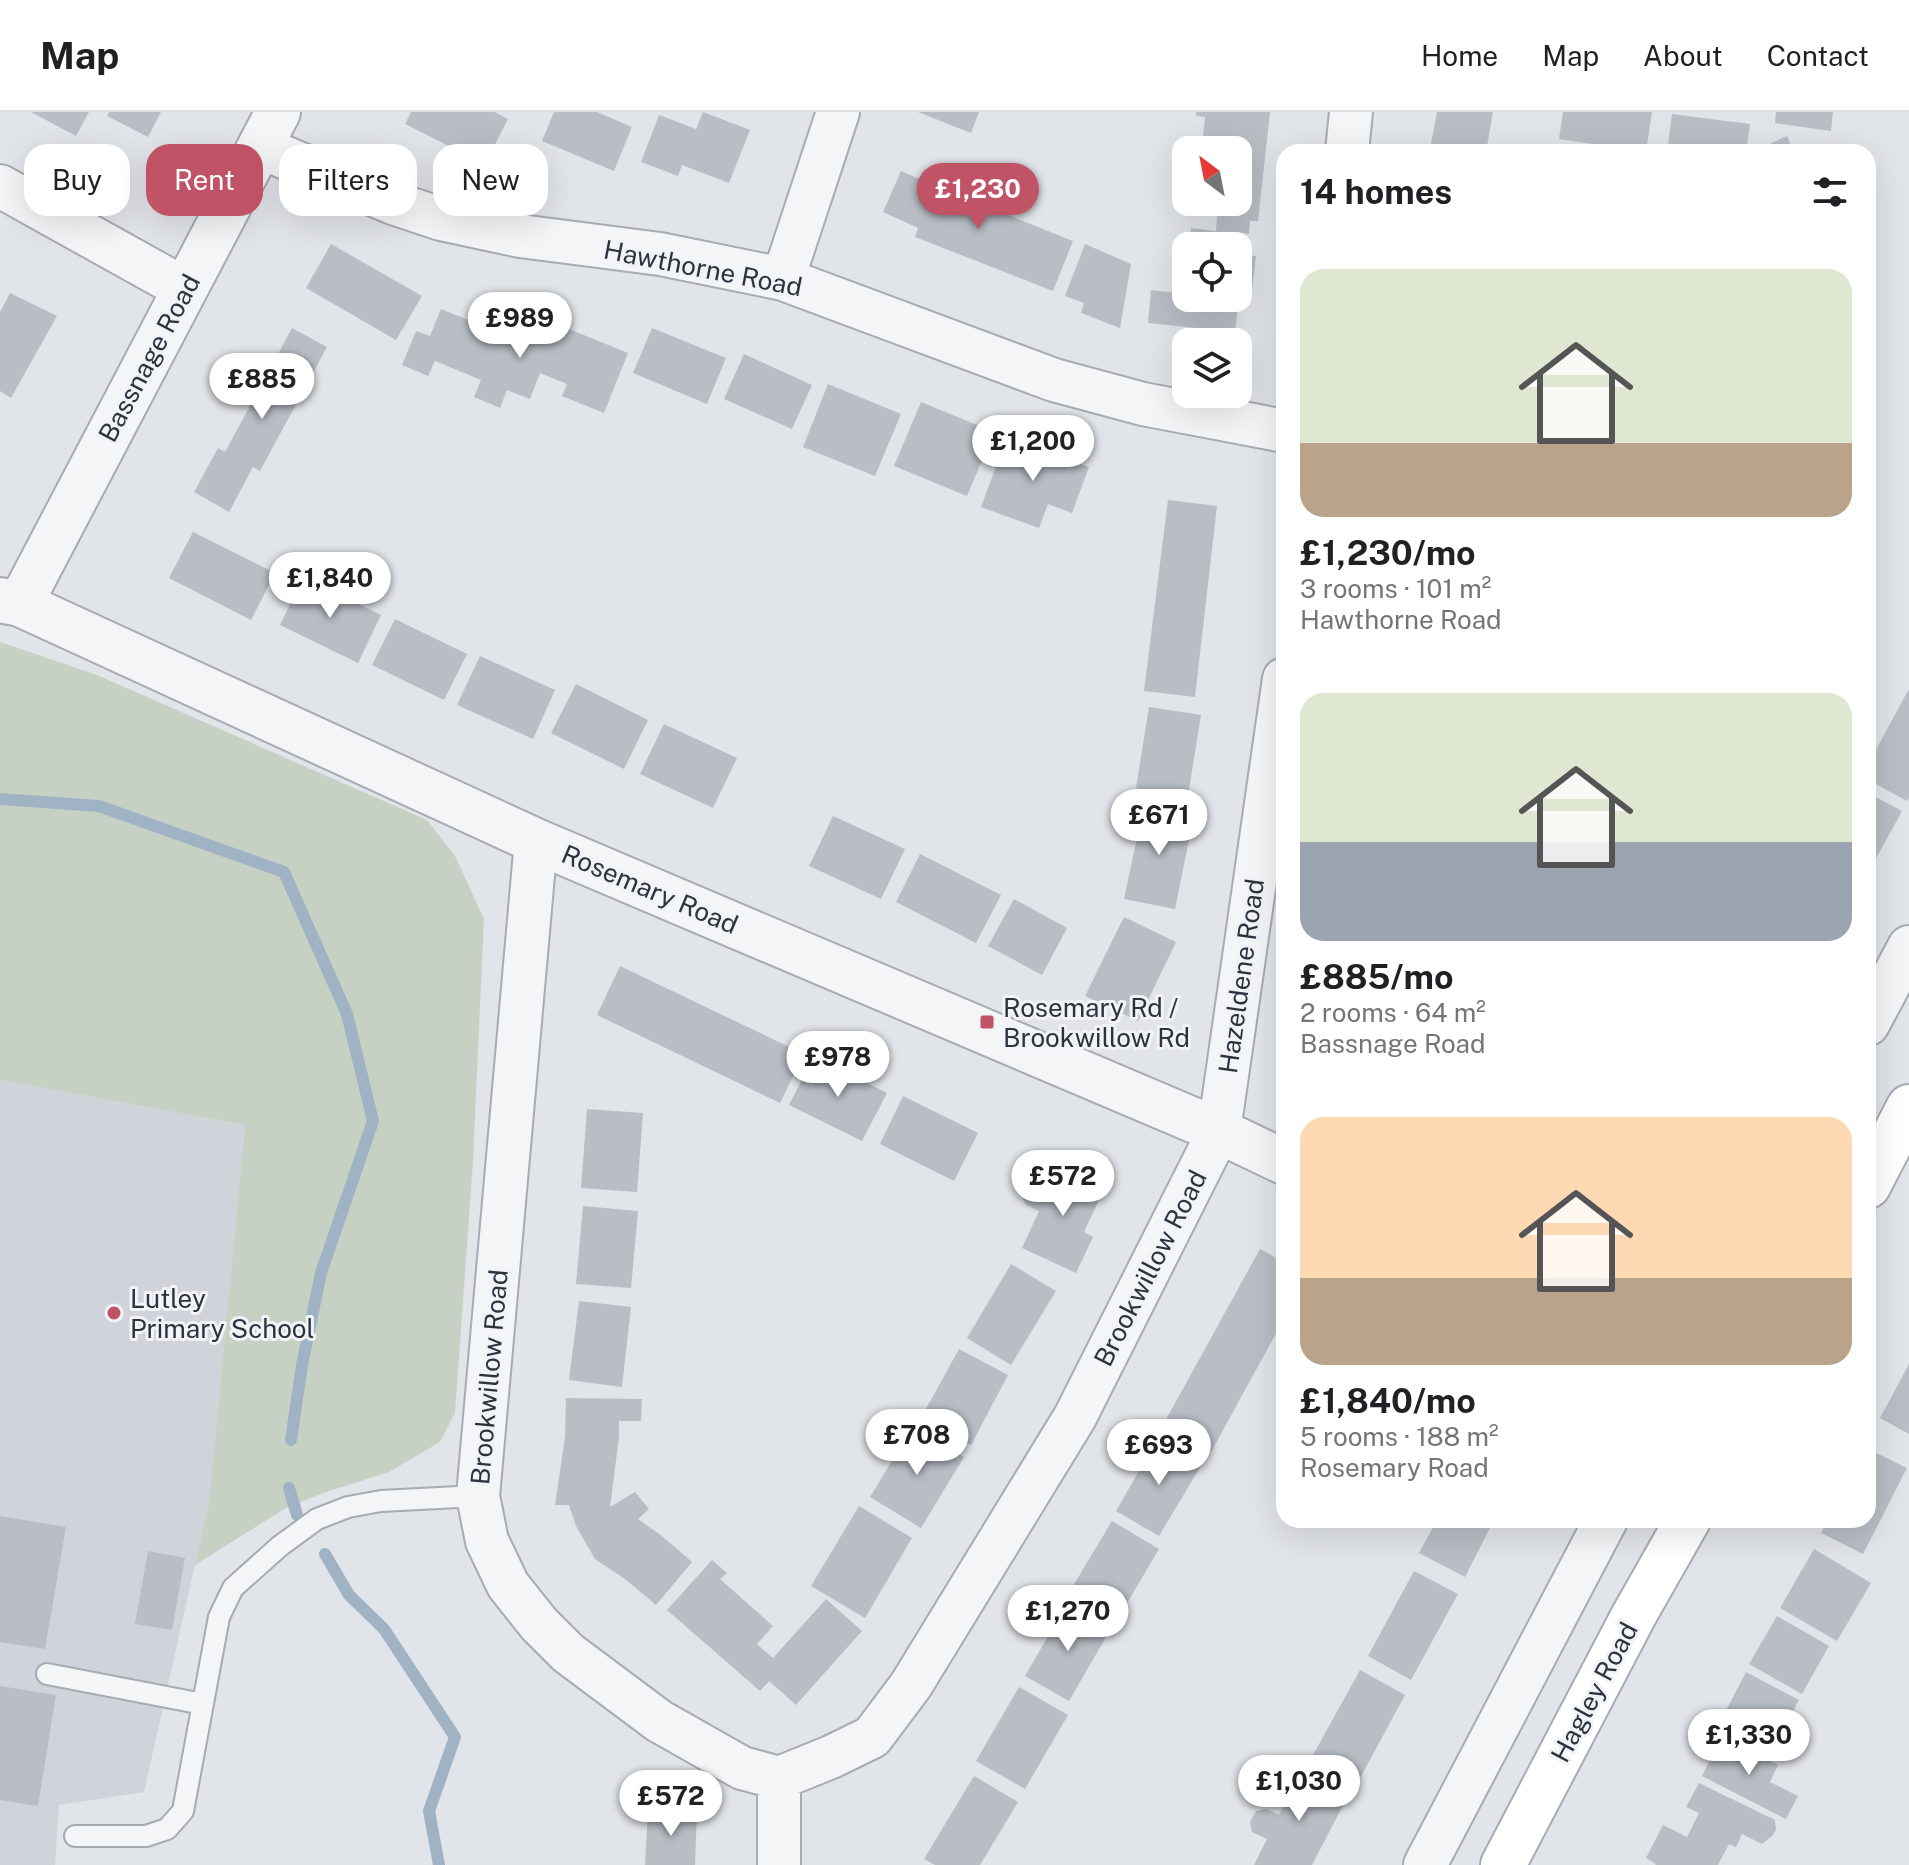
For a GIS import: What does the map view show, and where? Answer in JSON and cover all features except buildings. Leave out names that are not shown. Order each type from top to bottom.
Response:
[{"type":"main road","points":[[1876,1171],[1909,1107]]},
{"type":"main road","name":"Hagley Road","points":[[1503,1865],[1634,1615],[1683,1528]]},
{"type":"street","points":[[783,279],[838,112]]},
{"type":"street","points":[[1348,144],[1351,112]]},
{"type":"street","name":"Hawthorne Road","points":[[269,130],[393,203],[441,219],[520,236],[660,254],[783,279],[1054,380],[1143,404],[1276,429]]},
{"type":"street","name":"Bassnage Road","points":[[10,602],[185,289],[269,130]]},
{"type":"street","points":[[0,186],[185,289]]},
{"type":"street","name":"Rosemary Road","points":[[10,602],[536,841],[1219,1131],[1276,1158]]},
{"type":"street","name":"Hazeldene Road","points":[[1219,1131],[1276,735]]},
{"type":"street","name":"Brookwillow Road","points":[[536,841],[478,1496],[487,1541],[508,1585],[539,1624],[568,1653],[659,1721],[742,1768],[779,1778],[872,1737],[911,1685],[1075,1417],[1219,1131]]},
{"type":"street","points":[[1876,1009],[1909,947]]},
{"type":"street","points":[[1425,1865],[1602,1528]]},
{"type":"street","points":[[779,1778],[779,1865]]},
{"type":"lane","points":[[75,1836],[146,1836],[167,1829],[183,1811],[219,1617],[233,1588],[251,1571],[317,1519],[348,1507],[381,1501],[478,1496]]},
{"type":"lane","points":[[47,1674],[203,1704]]},
{"type":"shaded area","name":"Lutley Primary School","points":[[0,1080],[245,1125],[209,1502],[144,1792],[59,1805],[55,1865],[0,1865]]},
{"type":"green space","points":[[0,642],[97,675],[427,820],[455,856],[484,919],[473,1161],[455,1413],[440,1442],[389,1472],[286,1508],[195,1565],[209,1502],[245,1125],[0,1080]]},
{"type":"waterway","points":[[0,799],[99,806],[284,872],[347,1014],[373,1121],[321,1273],[302,1365],[291,1440]]},
{"type":"waterway","points":[[289,1488],[297,1515]]},
{"type":"waterway","points":[[325,1554],[349,1595],[384,1629],[455,1737],[429,1811],[439,1865]]},
{"type":"place","name":"Rosemary Rd / Brookwillow Rd","points":[[987,1022]]},
{"type":"place","name":"Lutley Primary School","points":[[114,1313]]}]
